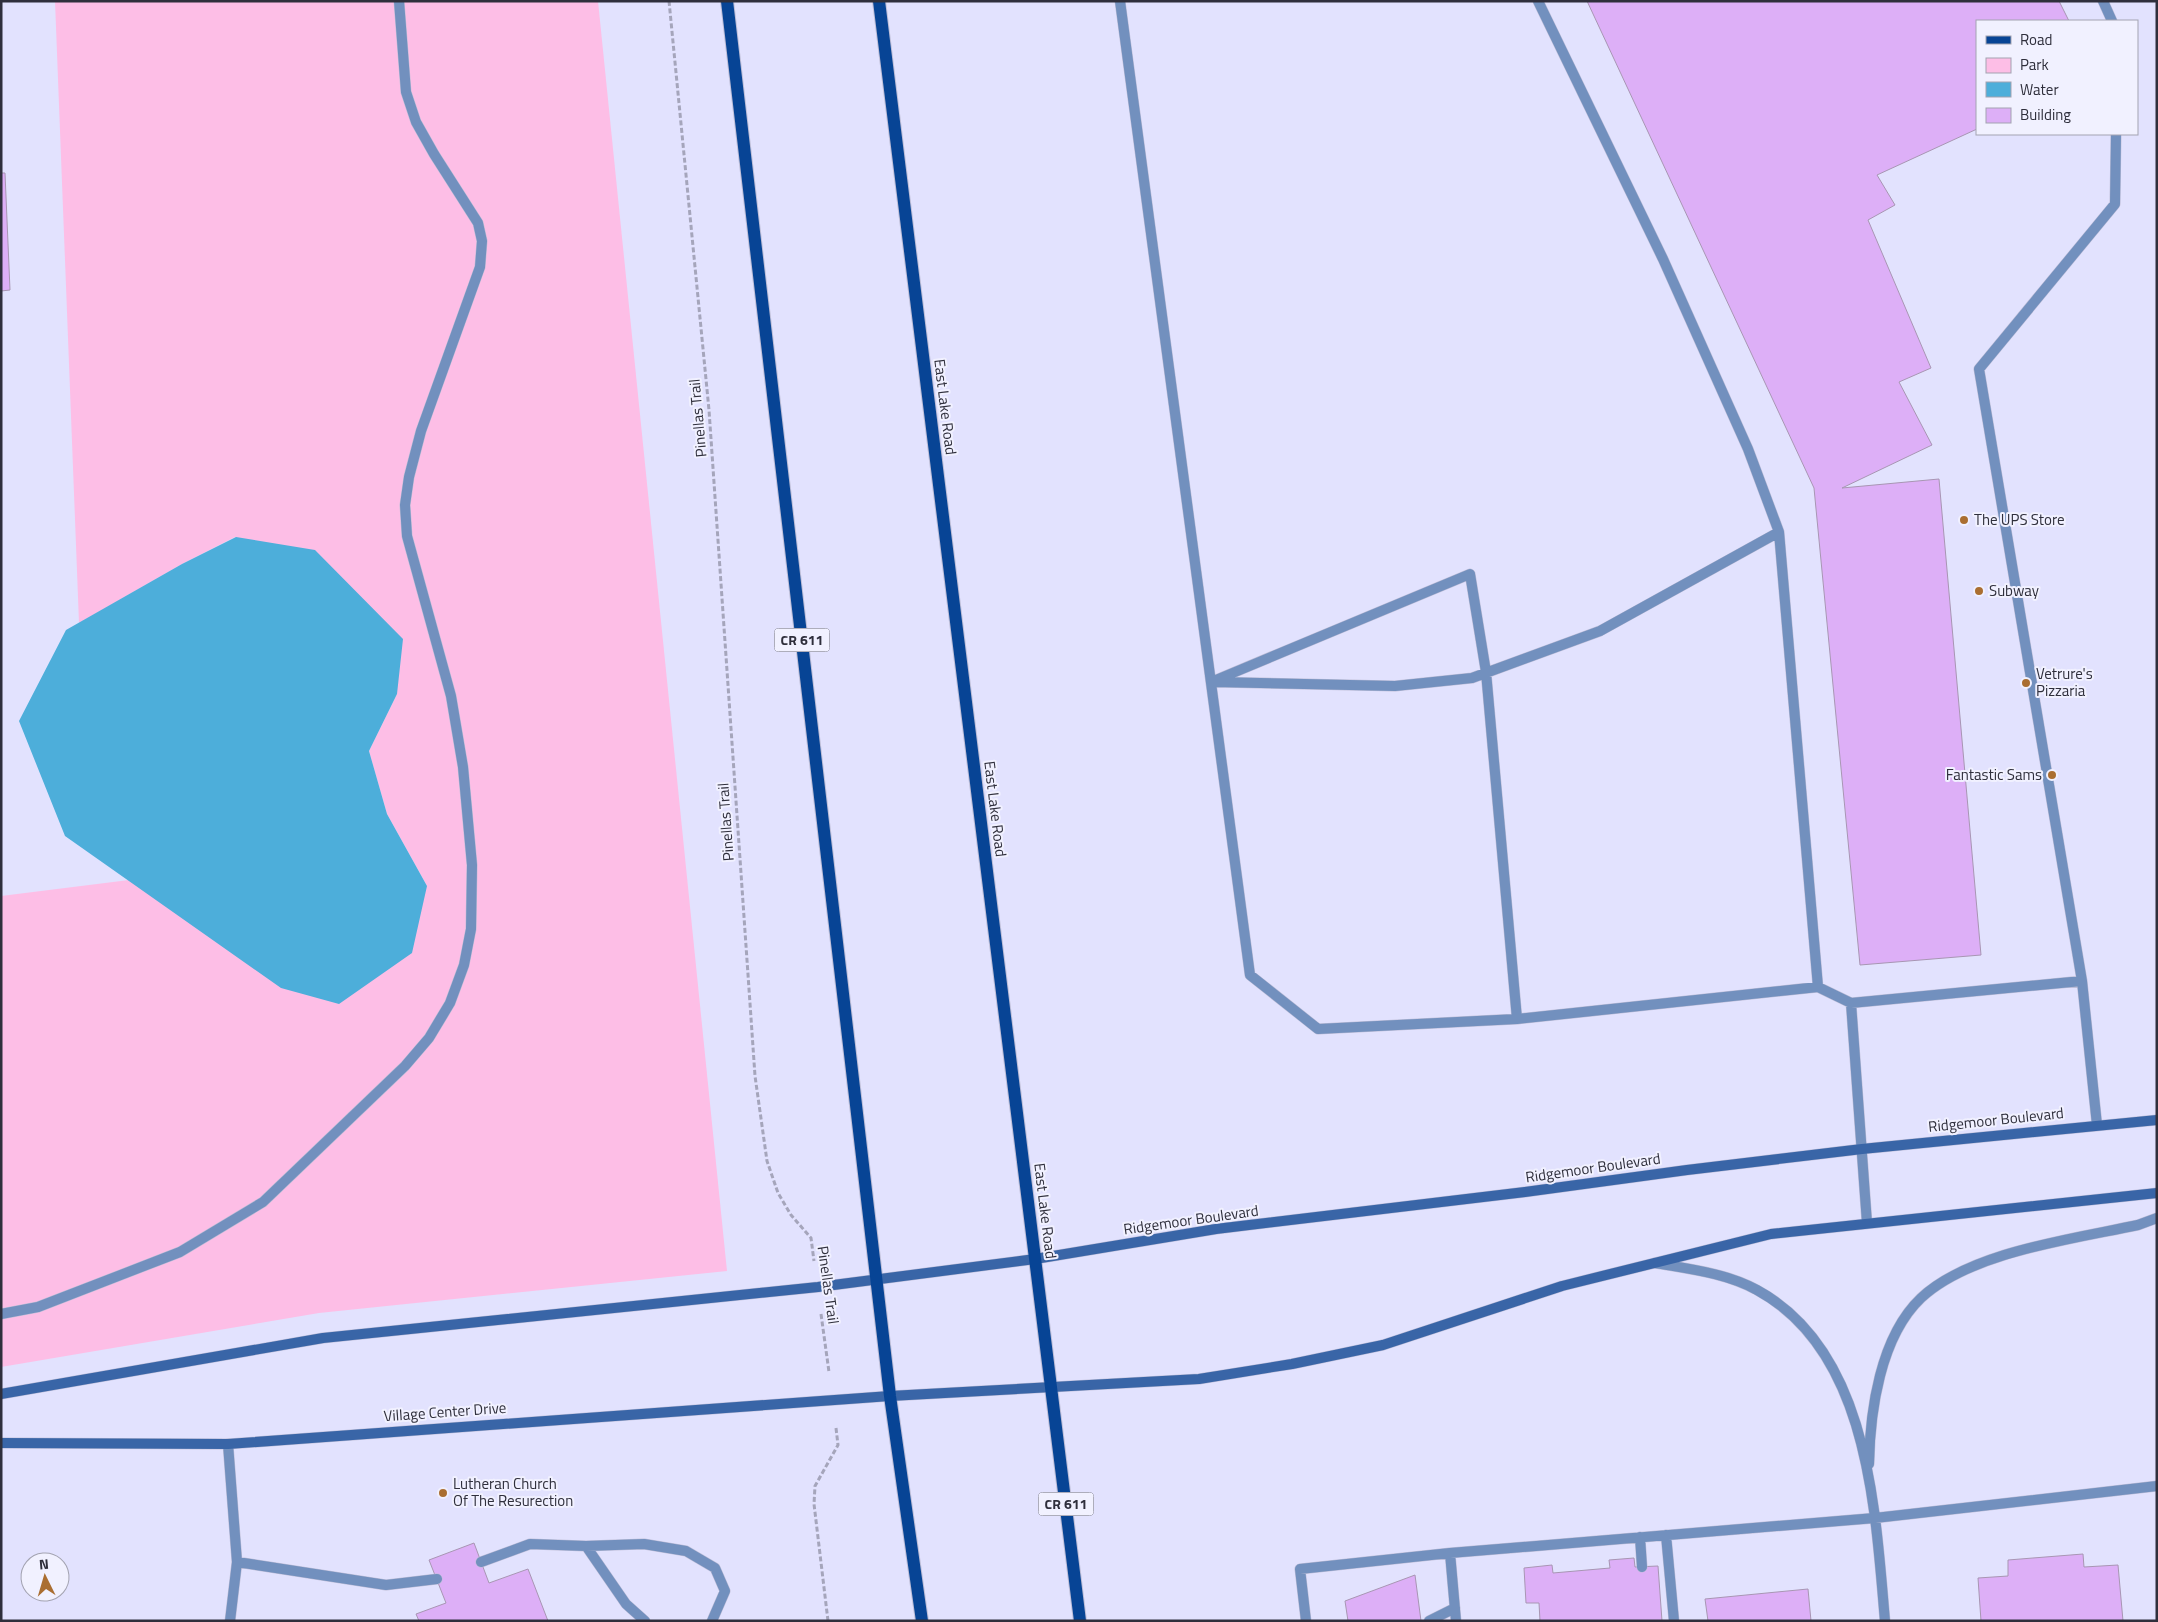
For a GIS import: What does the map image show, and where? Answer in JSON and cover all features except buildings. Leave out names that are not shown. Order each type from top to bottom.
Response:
[{"type":"main road","name":"CR 611","points":[[727,1],[890,1396],[922,1621]]},
{"type":"main road","name":"East Lake Road","points":[[879,1],[1080,1621]]},
{"type":"street","name":"Ridgemoor Boulevard","points":[[877,1279],[1035,1259],[1216,1230],[1862,1149],[2157,1120]]},
{"type":"street","points":[[1051,1387],[1199,1379],[1301,1362],[1383,1345],[1562,1286],[1652,1262],[1771,1234],[2157,1193]]},
{"type":"street","points":[[1,1394],[323,1338],[818,1287],[877,1279]]},
{"type":"street","name":"Village Center Drive","points":[[1,1443],[228,1444],[574,1417],[1051,1387]]},
{"type":"lane","points":[[1,1314],[38,1307],[180,1252],[263,1202],[411,1059],[429,1038],[450,1002],[464,965],[471,929],[472,865],[463,767],[451,696],[407,536],[406,505],[409,477],[421,431],[480,267],[482,241],[478,223],[416,122],[406,92],[402,60],[399,1]]},
{"type":"lane","points":[[1120,1],[1250,975],[1318,1029],[1517,1019],[1818,987],[1851,1003],[2082,981]]},
{"type":"lane","points":[[1538,1],[1664,259],[1748,449],[1779,532],[1818,987]]},
{"type":"lane","points":[[2103,1],[2112,20]]},
{"type":"lane","points":[[2097,1125],[2082,981],[1979,368],[2116,204],[2116,135]]},
{"type":"lane","points":[[1211,682],[1394,686],[1472,678],[1600,631],[1779,532]]},
{"type":"lane","points":[[1211,682],[1470,574],[1486,672],[1517,1019]]},
{"type":"lane","points":[[1851,1003],[1867,1223]]},
{"type":"lane","points":[[1868,1473],[1870,1420],[1888,1348],[1920,1298],[1944,1281],[1969,1267],[1995,1258],[2138,1225],[2157,1218]]},
{"type":"lane","points":[[1652,1262],[1721,1275],[1757,1289],[1786,1309],[1808,1330],[1827,1356],[1842,1385],[1868,1473],[1876,1518],[1885,1621]]},
{"type":"lane","points":[[228,1444],[237,1562],[230,1621]]},
{"type":"lane","points":[[1306,1621],[1300,1569],[1450,1553],[1876,1518],[2157,1486]]},
{"type":"lane","points":[[1666,1536],[1674,1621]]},
{"type":"lane","points":[[1640,1537],[1642,1567]]},
{"type":"lane","points":[[481,1562],[530,1544],[586,1546],[644,1544],[686,1551],[715,1568],[724,1592],[712,1621]]},
{"type":"lane","points":[[586,1546],[626,1604],[645,1621]]},
{"type":"lane","points":[[1450,1553],[1456,1621]]},
{"type":"lane","points":[[237,1562],[386,1585],[437,1579]]},
{"type":"lane","points":[[1429,1621],[1455,1608]]},
{"type":"path","name":"Pinellas Trail","points":[[669,1],[709,410],[755,1076],[767,1161],[778,1193],[791,1215],[811,1238],[838,1445],[815,1486],[814,1504],[828,1621]]},
{"type":"green space","points":[[55,1],[598,1],[727,1271],[319,1313],[1,1367],[1,896],[129,880],[161,902],[427,886],[387,814],[369,751],[397,694],[235,537],[182,564],[79,623]]},
{"type":"water","points":[[236,537],[315,550],[403,639],[397,694],[369,751],[387,814],[427,886],[412,953],[339,1004],[281,988],[65,836],[19,721],[66,630],[182,564]]},
{"type":"place","name":"The UPS Store","points":[[1964,520]]},
{"type":"place","name":"Subway","points":[[1979,591]]},
{"type":"place","name":"Vetrure's Pizzaria","points":[[2026,683]]},
{"type":"place","name":"Fantastic Sams","points":[[2052,775]]},
{"type":"place","name":"Lutheran Church Of The Resurection","points":[[443,1493]]}]
